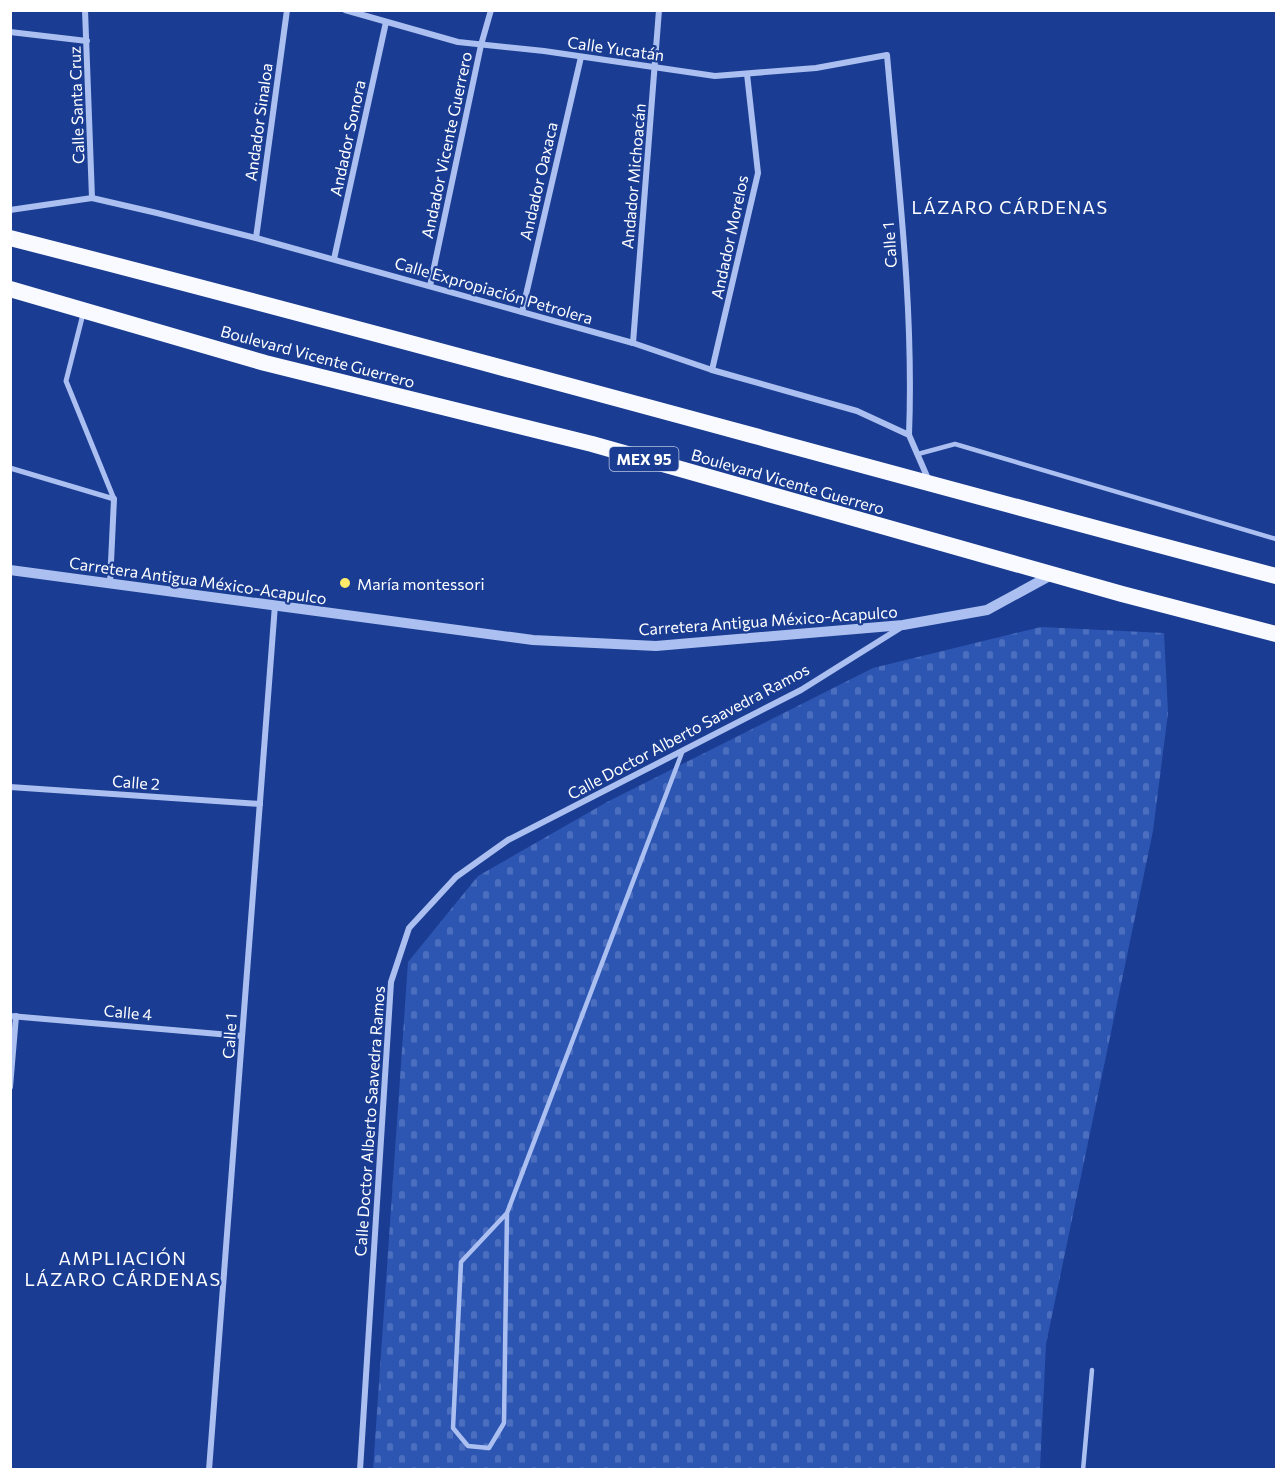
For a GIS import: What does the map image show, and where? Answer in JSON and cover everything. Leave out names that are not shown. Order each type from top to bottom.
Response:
[{"type":"highway","name":"Boulevard Vicente Guerrero","points":[[10,238],[260,302],[930,485],[1276,576]]},
{"type":"highway","name":"Boulevard Vicente Guerrero","points":[[10,289],[265,363],[592,444],[1053,574],[1276,634]]},
{"type":"street","name":"Calle Santa Cruz","points":[[85,10],[92,198]]},
{"type":"street","name":"Andador Sinaloa","points":[[256,237],[287,10]]},
{"type":"street","name":"Calle Yucatán","points":[[345,10],[458,42],[715,76],[816,68],[887,55]]},
{"type":"street","name":"Andador Vicente Guerrero","points":[[430,286],[490,10]]},
{"type":"street","name":"Andador Michoacán","points":[[633,343],[659,10]]},
{"type":"street","name":"Andador Sonora","points":[[334,259],[386,22]]},
{"type":"street","points":[[10,32],[87,41]]},
{"type":"street","name":"Calle 1","points":[[887,55],[902,234],[910,388],[909,435]]},
{"type":"street","name":"Andador Oaxaca","points":[[522,312],[581,57]]},
{"type":"street","name":"Andador Morelos","points":[[712,370],[758,173],[747,74]]},
{"type":"street","name":"Calle Expropiación Petrolera","points":[[10,210],[92,198],[256,237],[633,343],[712,370],[857,411],[909,435]]},
{"type":"street","points":[[84,311],[66,381],[114,499],[110,583]]},
{"type":"street","points":[[909,435],[930,485]]},
{"type":"street","points":[[10,468],[114,499]]},
{"type":"street","name":"Carretera Antigua México-Acapulco","points":[[10,570],[533,640],[656,646],[903,625],[987,610],[1053,574]]},
{"type":"street","name":"Calle 1","points":[[209,1470],[275,605]]},
{"type":"street","name":"Calle Doctor Alberto Saavedra Ramos","points":[[360,1470],[391,982],[409,928],[456,877],[508,840],[801,690],[903,625]]},
{"type":"street","name":"Calle 2","points":[[10,787],[260,804]]},
{"type":"street","points":[[10,1087],[13,1016]]},
{"type":"street","name":"Calle 4","points":[[13,1016],[242,1036]]},
{"type":"lane","points":[[918,454],[954,444],[1276,539]]},
{"type":"lane","points":[[507,1213],[461,1262],[453,1428],[468,1446],[489,1448],[504,1424],[507,1213],[683,750]]},
{"type":"lane","points":[[1083,1470],[1092,1370]]},
{"type":"green space","points":[[1041,627],[1164,633],[1168,713],[1153,831],[1046,1344],[1040,1469],[373,1470],[408,962],[478,876],[607,802],[873,668]]},
{"type":"place","name":"María montessori","points":[[345,583]]},
{"type":"district","name":"LÁZARO CÁRDENAS","points":[[1010,207]]},
{"type":"district","name":"AMPLIACIÓN LÁZARO CÁRDENAS","points":[[123,1268]]}]
